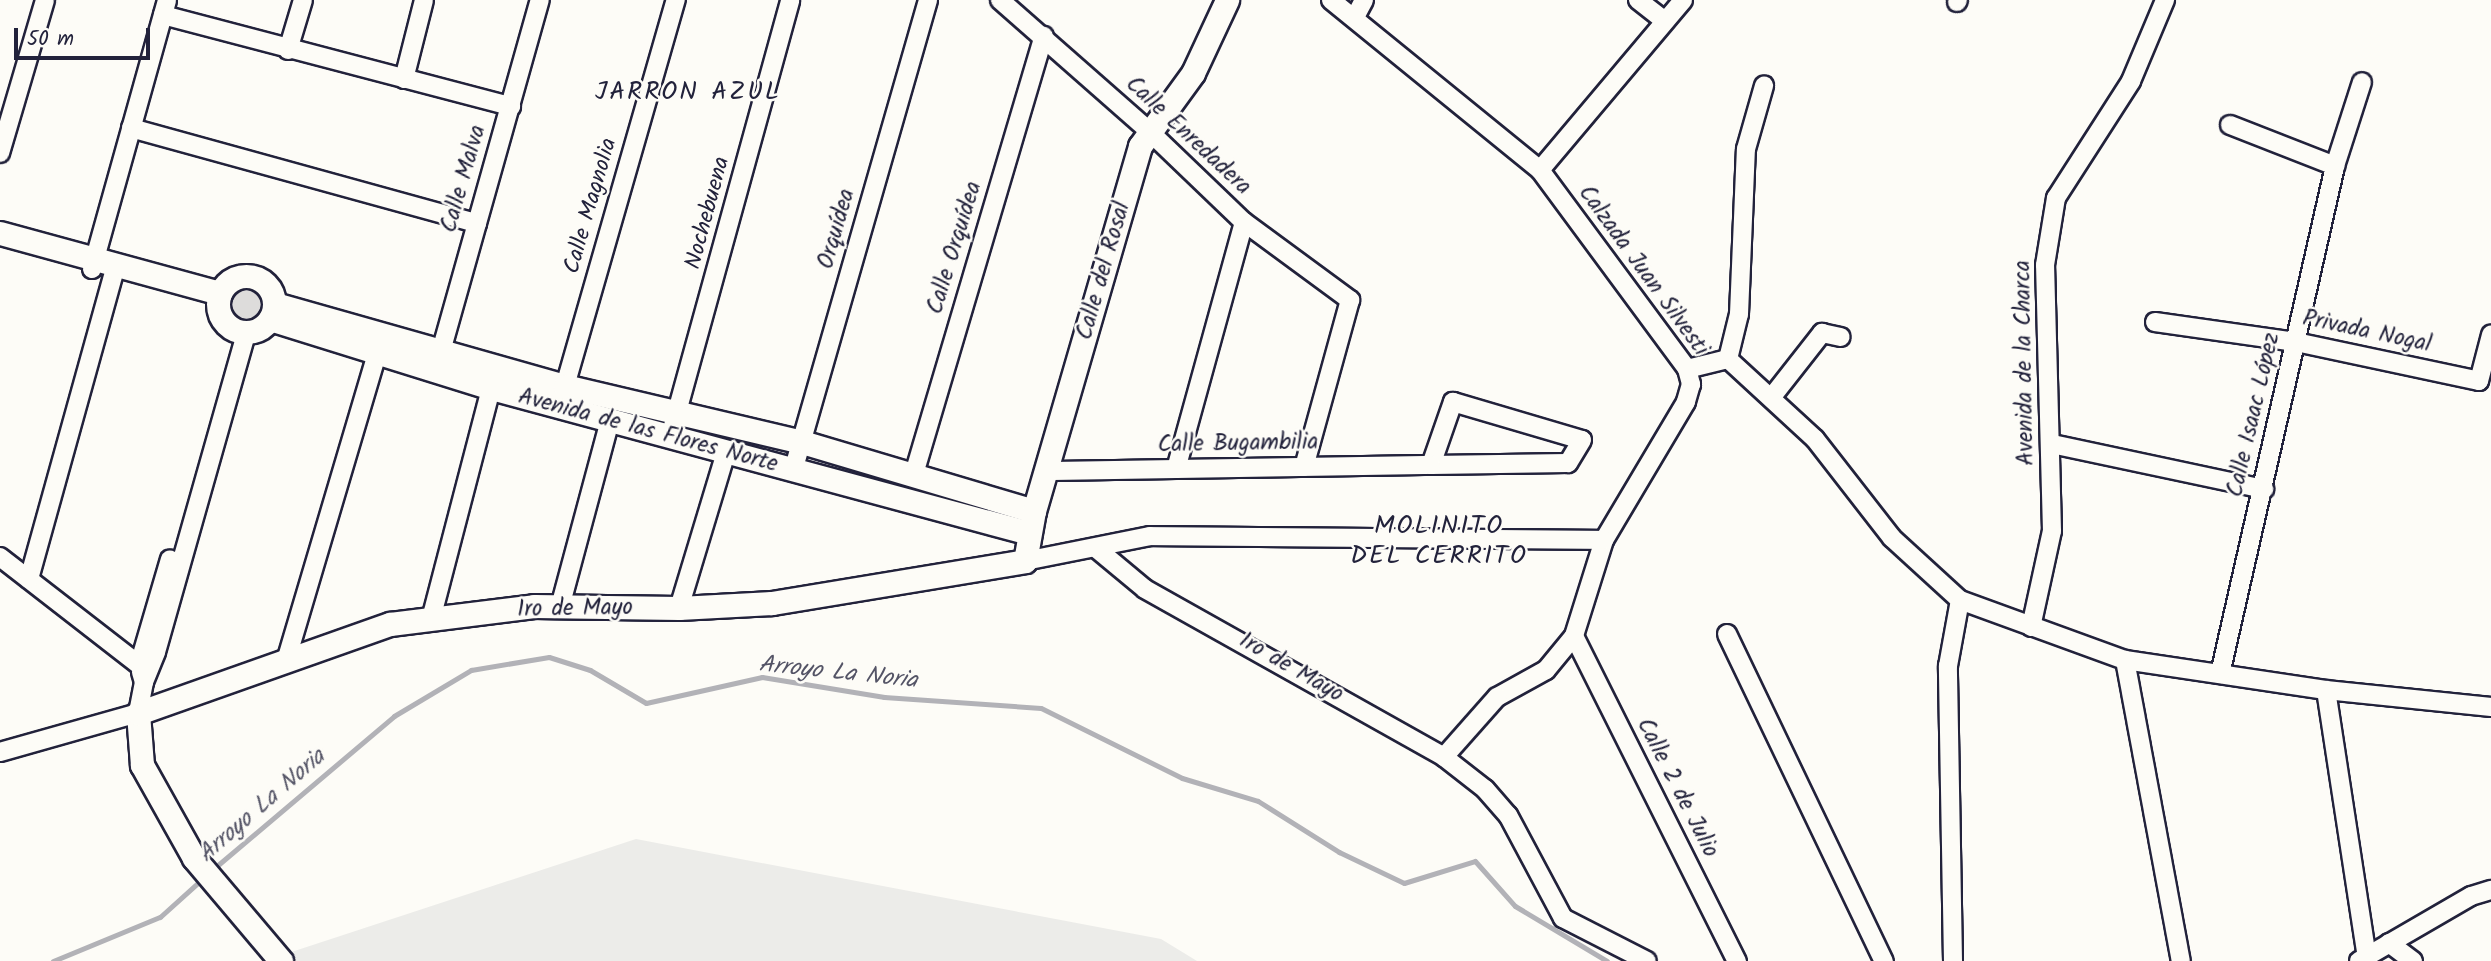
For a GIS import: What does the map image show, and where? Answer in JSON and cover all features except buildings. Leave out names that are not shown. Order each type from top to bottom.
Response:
[{"type":"street","points":[[0,153],[45,0]]},
{"type":"street","points":[[288,50],[303,0]]},
{"type":"street","points":[[404,79],[424,0]]},
{"type":"street","name":"Calle Magnolia","points":[[565,386],[676,0]]},
{"type":"street","name":"Nochebuena","points":[[670,437],[679,414],[790,0]]},
{"type":"street","name":"Orquídea","points":[[793,471],[928,0]]},
{"type":"street","name":"Calle Enredadera","points":[[1000,0],[1150,132],[1244,222],[1350,300],[1304,467]]},
{"type":"street","name":"Calle del Rosal","points":[[1025,561],[1034,511],[1140,146],[1193,73],[1227,0]]},
{"type":"street","name":"Calzada Juan Silvesti","points":[[1331,0],[1540,170],[1687,369],[1691,384],[1686,402],[1604,540],[1574,636],[1546,670],[1497,697],[1444,757]]},
{"type":"street","points":[[1355,17],[1364,0]]},
{"type":"street","points":[[1638,0],[1665,21]]},
{"type":"street","points":[[1540,170],[1684,0]]},
{"type":"street","name":"Avenida de la Charca","points":[[2031,627],[2052,531],[2052,444],[2045,265],[2056,198],[2131,81],[2165,0]]},
{"type":"street","name":"Calle Malva","points":[[438,362],[510,106],[546,1]]},
{"type":"street","points":[[29,579],[104,267],[131,128],[165,7],[288,50],[510,106]]},
{"type":"street","name":"Calle Orquídea","points":[[914,474],[1044,36]]},
{"type":"street","name":"Calle Isaac López","points":[[2220,674],[2335,166],[2362,82]]},
{"type":"street","points":[[1728,359],[1739,314],[1746,149],[1764,86]]},
{"type":"street","points":[[2230,125],[2335,166]]},
{"type":"street","points":[[131,128],[477,223]]},
{"type":"street","points":[[1175,469],[1244,222]]},
{"type":"street","points":[[0,233],[104,267]]},
{"type":"street","points":[[0,244],[104,267],[219,298]]},
{"type":"street","points":[[241,332],[223,319],[219,298],[232,279],[251,276],[267,284],[273,312],[241,332],[141,673],[138,713],[142,765],[194,858],[223,896],[281,961]]},
{"type":"street","name":"Avenida de las Flores Norte","points":[[273,312],[377,354],[438,362],[565,386],[802,442],[1034,511]]},
{"type":"street","name":"Avenida de las Flores Norte","points":[[273,312],[438,362],[491,388],[1029,533]]},
{"type":"street","name":"Privada Nogal","points":[[2155,322],[2295,342],[2479,381],[2491,335]]},
{"type":"street","points":[[1772,398],[1822,333],[1842,337]]},
{"type":"street","points":[[286,661],[377,354]]},
{"type":"street","points":[[1687,369],[1728,359]]},
{"type":"street","points":[[1728,359],[1815,439],[1892,538],[1959,600],[2124,660],[2326,690],[2491,707]]},
{"type":"street","points":[[431,619],[491,388]]},
{"type":"street","name":"Calle Bugambilia","points":[[1046,471],[1568,463],[1582,440],[1453,402],[1431,465]]},
{"type":"street","points":[[560,607],[610,421]]},
{"type":"street","points":[[2052,444],[2264,489]]},
{"type":"street","points":[[679,608],[726,452]]},
{"type":"street","points":[[1025,561],[1097,549],[1150,536],[1604,540]]},
{"type":"street","name":"1ro de Mayo","points":[[1097,549],[1145,589],[1444,757],[1485,789],[1508,815],[1563,918],[1647,961]]},
{"type":"street","points":[[0,557],[141,673]]},
{"type":"street","name":"1ro de Mayo","points":[[138,713],[390,624],[560,607],[679,608],[772,603],[1025,561]]},
{"type":"street","points":[[1953,961],[1948,666],[1959,600]]},
{"type":"street","points":[[1727,634],[1884,961]]},
{"type":"street","name":"Calle 2 de Julio","points":[[1574,636],[1737,961]]},
{"type":"street","points":[[2124,660],[2181,961]]},
{"type":"street","points":[[2326,690],[2363,959],[2471,896],[2491,890]]},
{"type":"street","points":[[0,752],[138,713]]},
{"type":"street","points":[[2389,943],[2413,961]]},
{"type":"shaded area","points":[[259,279],[274,311],[236,328],[221,297]]},
{"type":"shaded area","points":[[636,839],[1161,939],[1197,961],[264,961]]},
{"type":"waterway","name":"Arroyo La Noria","points":[[212,870],[394,716],[471,670],[549,657],[590,670],[646,703],[762,677],[884,697],[1041,708],[1182,778],[1258,801],[1339,852],[1404,883],[1475,861],[1515,906],[1607,961]]},
{"type":"waterway","name":"Arroyo La Noria","points":[[53,961],[160,917],[202,879]]},
{"type":"district","name":"JARRON AZUL","points":[[688,93]]},
{"type":"district","name":"MOLINITO DEL CERRITO","points":[[1439,542]]}]
